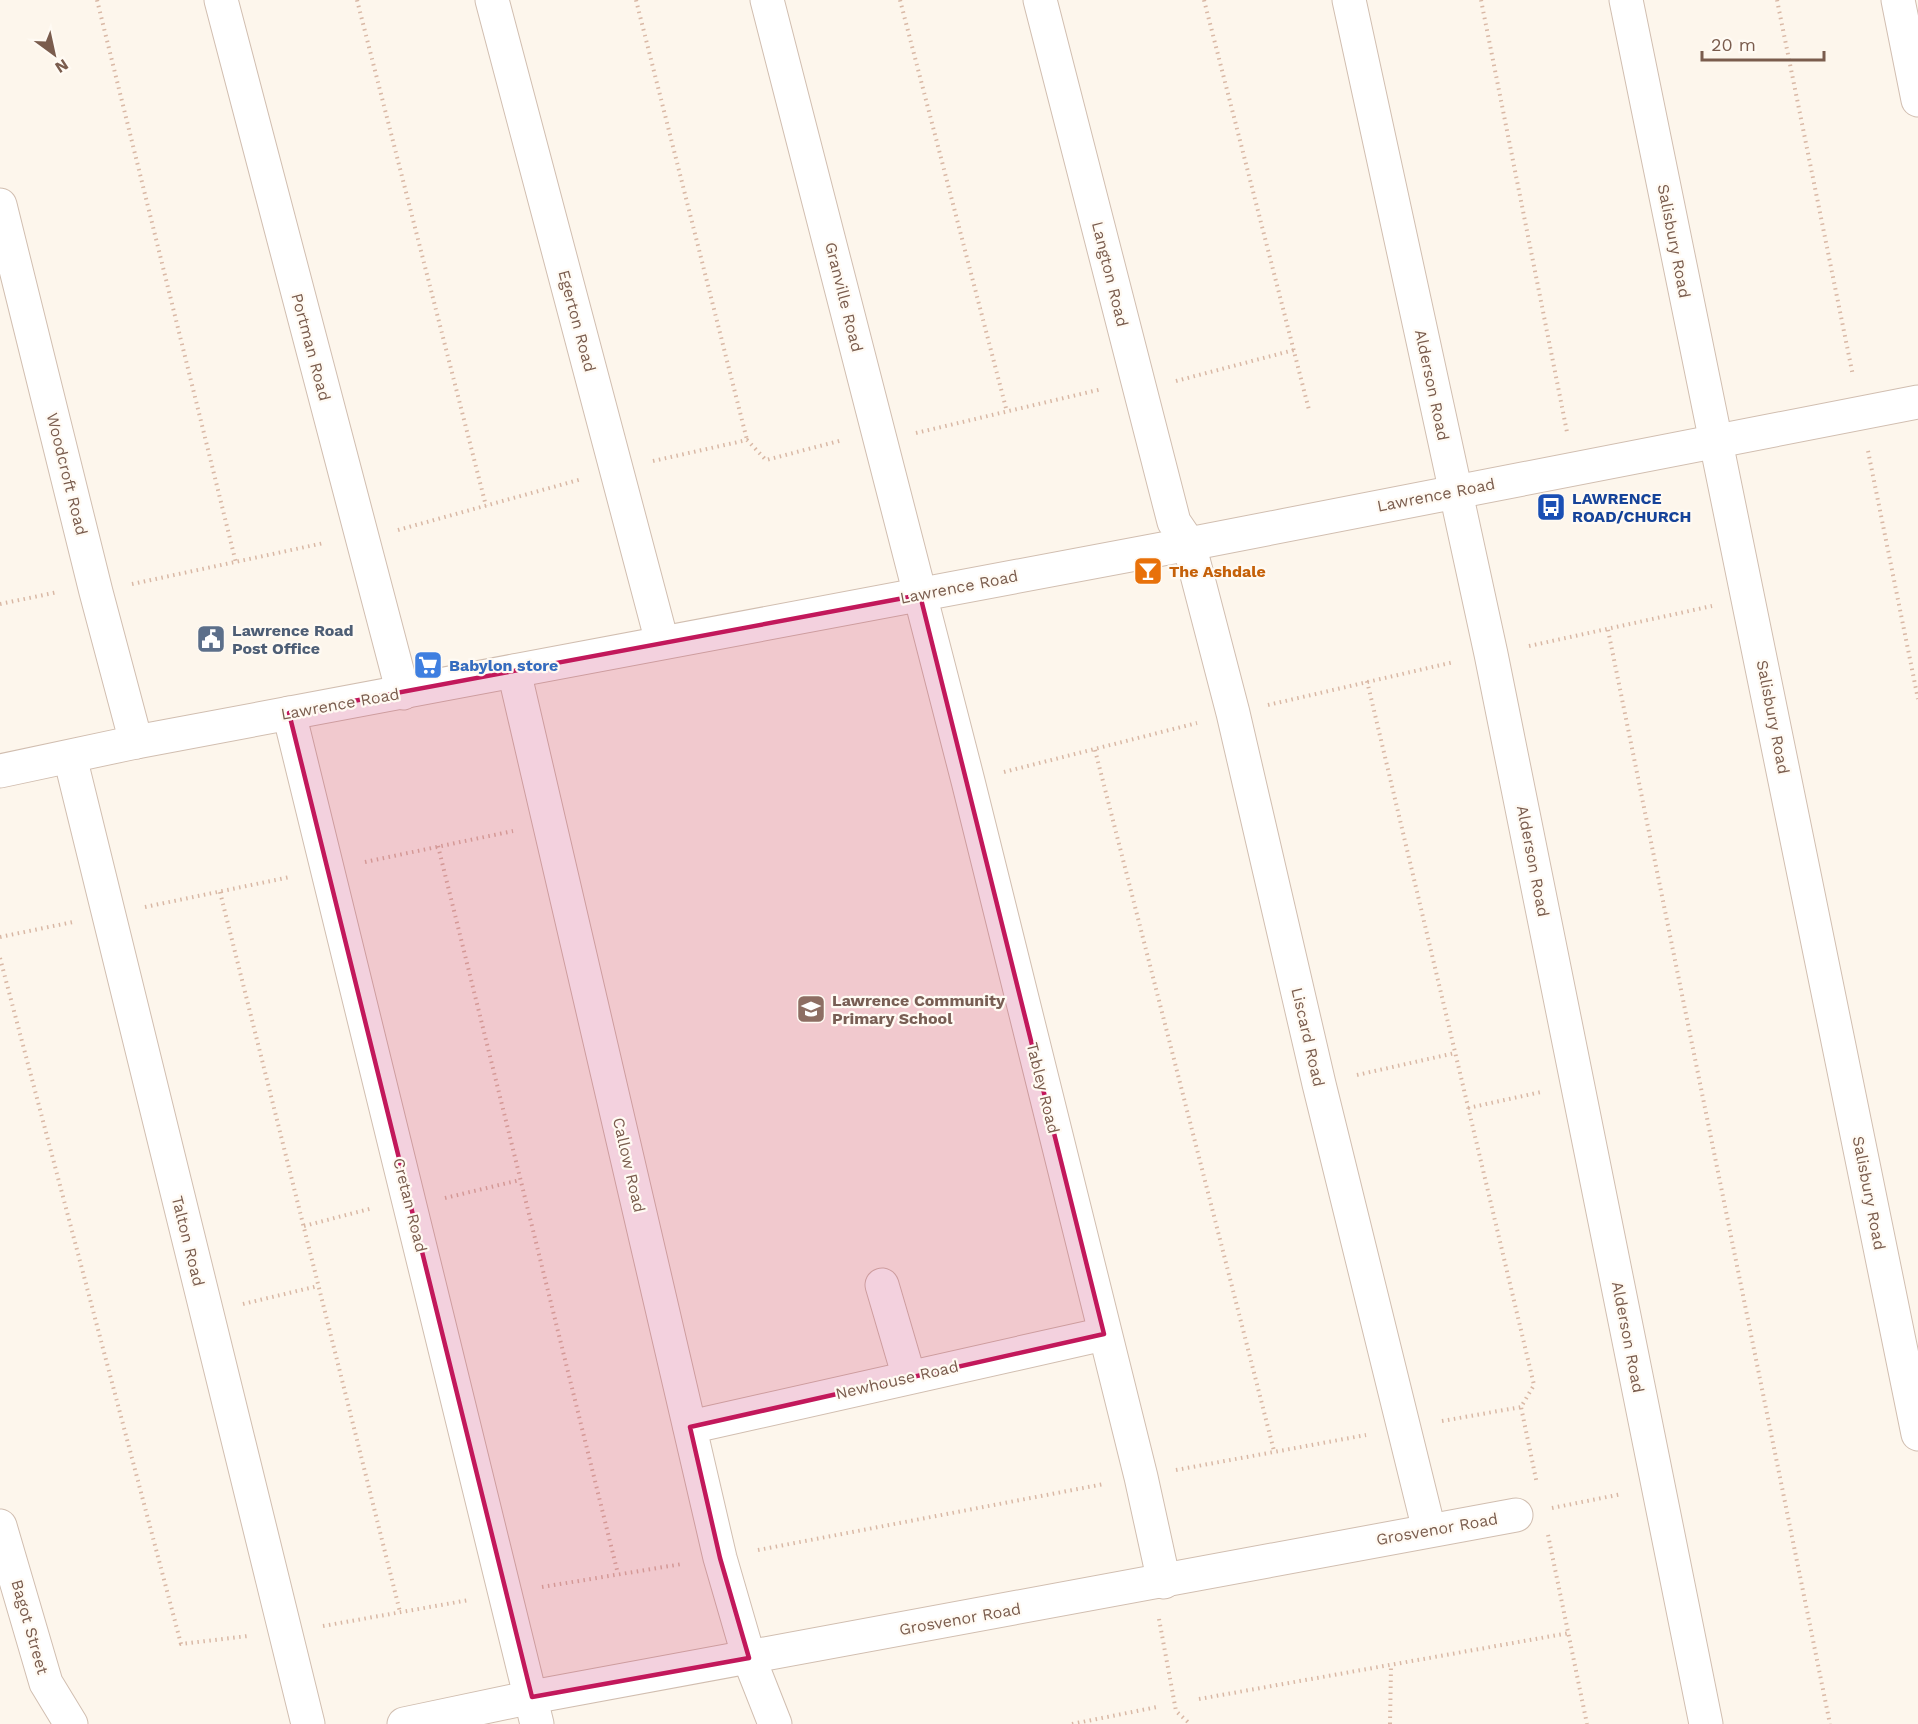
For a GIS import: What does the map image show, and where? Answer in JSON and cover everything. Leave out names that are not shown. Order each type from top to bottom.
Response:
[{"type":"street","name":"Portman Road","points":[[221,0],[360,535],[404,693]]},
{"type":"street","name":"Egerton Road","points":[[492,0],[662,642]]},
{"type":"street","name":"Granville Road","points":[[767,0],[920,595]]},
{"type":"street","name":"Langton Road","points":[[1040,0],[1174,522],[1189,544]]},
{"type":"street","name":"Alderson Road","points":[[1349,0],[1491,654],[1706,1724]]},
{"type":"street","name":"Salisbury Road","points":[[1626,0],[1918,1434]]},
{"type":"street","points":[[1898,0],[1918,100]]},
{"type":"street","name":"Woodcroft Road","points":[[0,205],[95,588],[136,742]]},
{"type":"street","name":"Lawrence Road","points":[[0,771],[136,742],[1189,544],[1918,402]]},
{"type":"street","name":"Liscard Road","points":[[1189,544],[1233,713],[1319,1084],[1429,1530]]},
{"type":"street","name":"Tabley Road","points":[[920,595],[1141,1477],[1159,1583]]},
{"type":"street","name":"Callow Road","points":[[514,670],[720,1558],[749,1658],[775,1724]]},
{"type":"street","name":"Cretan Road","points":[[289,713],[535,1711]]},
{"type":"street","name":"Talton Road","points":[[70,757],[308,1724]]},
{"type":"street","points":[[882,1285],[909,1377]]},
{"type":"street","name":"Newhouse Road","points":[[690,1427],[1104,1334]]},
{"type":"street","name":"Grosvenor Road","points":[[404,1724],[535,1711],[749,1658],[1529,1513]]},
{"type":"street","name":"Bagot Street","points":[[0,1526],[8,1579],[46,1683],[71,1724]]},
{"type":"path","points":[[97,0],[236,563]]},
{"type":"path","points":[[357,0],[486,506]]},
{"type":"path","points":[[636,0],[747,440]]},
{"type":"path","points":[[900,0],[1007,412]]},
{"type":"path","points":[[1204,0],[1309,410]]},
{"type":"path","points":[[1481,0],[1575,468]]},
{"type":"path","points":[[1777,0],[1918,699]]},
{"type":"path","points":[[881,441],[1007,412],[1139,386],[1294,350]]},
{"type":"path","points":[[0,604],[236,563],[360,535]]},
{"type":"path","points":[[968,781],[1367,681],[1608,630],[1749,597]]},
{"type":"path","points":[[1608,630],[1830,1724]]},
{"type":"path","points":[[1367,681],[1534,1385],[1521,1407],[1538,1487]]},
{"type":"path","points":[[1095,750],[1274,1451]]},
{"type":"path","points":[[0,937],[550,823]]},
{"type":"path","points":[[438,846],[618,1574]]},
{"type":"path","points":[[220,892],[400,1612]]},
{"type":"path","points":[[0,958],[181,1644],[284,1632],[720,1558],[1274,1451],[1521,1407]]},
{"type":"path","points":[[1319,1084],[1455,1053]]},
{"type":"path","points":[[1468,1108],[1577,1084]]},
{"type":"path","points":[[304,1226],[520,1180]]},
{"type":"path","points":[[206,1313],[318,1286]]},
{"type":"path","points":[[1529,1513],[1658,1487]]},
{"type":"path","points":[[1548,1532],[1587,1724]]},
{"type":"path","points":[[1159,1583],[1176,1711],[1190,1724]]},
{"type":"path","points":[[1199,1699],[1569,1633]]},
{"type":"path","points":[[1390,1724],[1391,1666]]},
{"type":"path","points":[[1072,1724],[1157,1707]]},
{"type":"highlighted area","points":[[920,595],[1104,1334],[690,1427],[720,1558],[749,1658],[532,1697],[289,713]]},
{"type":"place","name":"LAWRENCE ROAD/CHURCH","points":[[1551,507]]},
{"type":"place","name":"The Ashdale","points":[[1148,571]]},
{"type":"place","name":"Lawrence Road Post Office","points":[[211,639]]},
{"type":"place","name":"Babylon store","points":[[428,665]]},
{"type":"place","name":"Lawrence Community Primary School","points":[[811,1009]]}]
